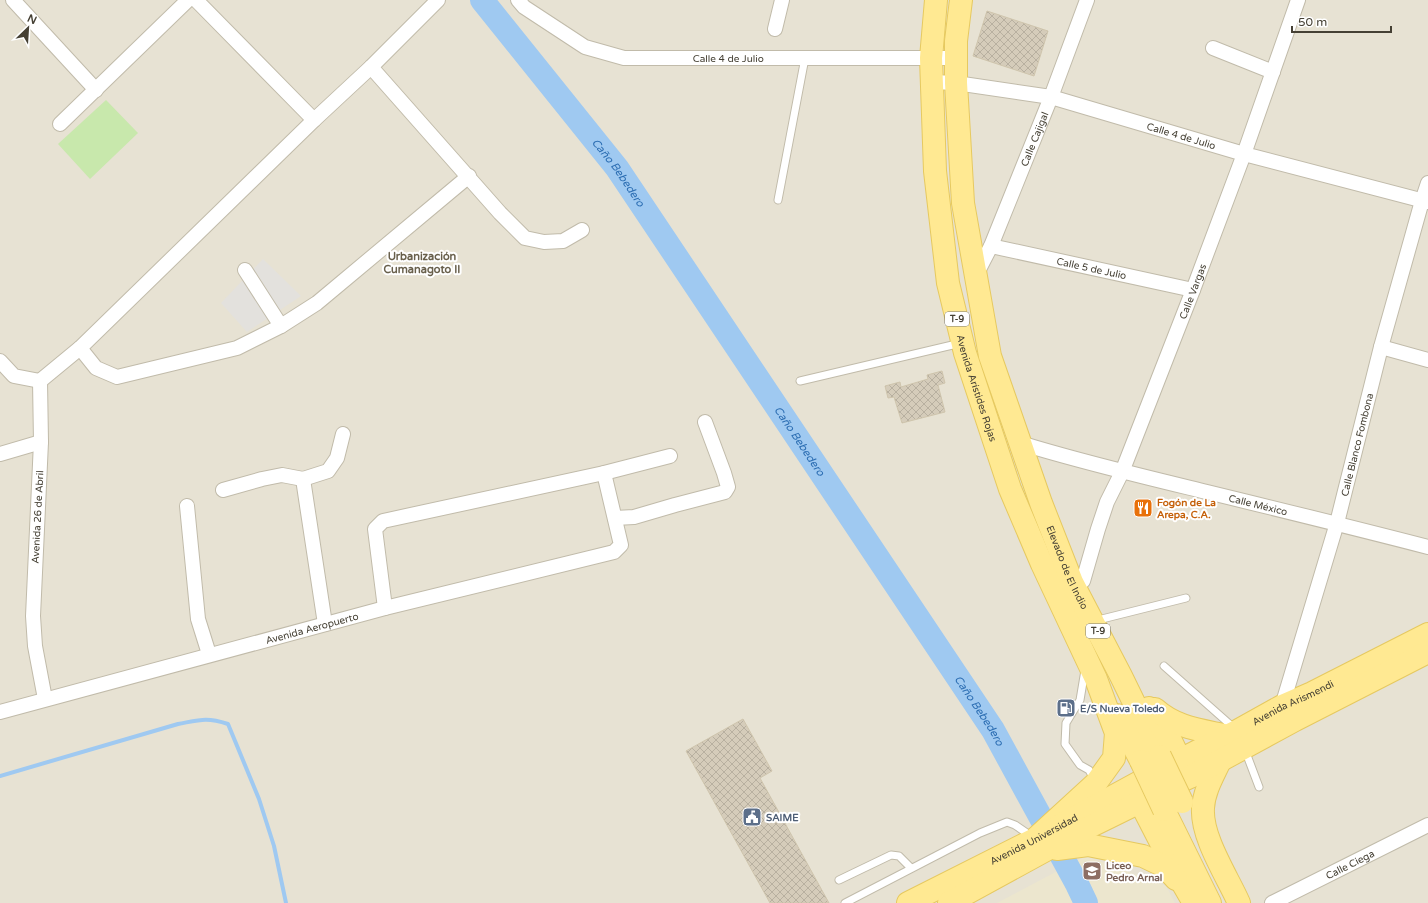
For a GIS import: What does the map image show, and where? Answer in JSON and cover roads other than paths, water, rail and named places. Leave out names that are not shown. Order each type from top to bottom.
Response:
[{"type":"main road","name":"Avenida Arístides Rojas","points":[[936,0],[931,58],[935,171],[948,283],[963,343],[1010,489],[1042,564],[1069,620]]},
{"type":"main road","name":"T-9","points":[[961,0],[956,41],[956,83],[962,202],[990,356],[1041,503]]},
{"type":"main road","name":"Elevado de El Indio","points":[[1041,503],[1083,581]]},
{"type":"main road","name":"Elevado de El Indio","points":[[1041,503],[1072,582],[1114,663],[1160,782],[1210,903]]},
{"type":"main road","name":"T-9","points":[[1083,581],[1133,681],[1171,741],[1160,782]]},
{"type":"main road","name":"T-9","points":[[1069,620],[1099,686],[1116,733],[1114,758],[1096,783],[1075,827]]},
{"type":"main road","name":"Elevado de El Indio","points":[[1069,620],[1229,903]]},
{"type":"main road","name":"Avenida Arismendi","points":[[1160,782],[1236,738],[1282,706],[1312,693],[1428,634]]},
{"type":"main road","name":"Avenida Arismendi","points":[[1160,782],[1190,777],[1220,761],[1236,738],[1428,652]]},
{"type":"main road","name":"T-9","points":[[1145,700],[1169,720],[1181,726],[1236,738]]},
{"type":"main road","points":[[1220,761],[1206,793],[1203,806],[1203,816],[1205,830],[1212,848],[1239,903]]},
{"type":"main road","name":"Avenida Universidad","points":[[1075,827],[1160,782]]},
{"type":"main road","name":"Avenida Universidad","points":[[908,903],[1039,842],[1075,827],[1160,782]]},
{"type":"main road","points":[[1160,782],[1189,894]]},
{"type":"main road","points":[[1039,842],[1075,827],[1164,866],[1189,894]]},
{"type":"main road","name":"Avenida Universidad","points":[[949,903],[1039,842]]},
{"type":"street","points":[[13,0],[96,90]]},
{"type":"street","points":[[60,124],[188,0]]},
{"type":"street","points":[[196,0],[314,120]]},
{"type":"street","points":[[0,361],[14,376],[40,381],[80,348],[314,120],[371,67],[438,0]]},
{"type":"street","points":[[775,30],[782,0]]},
{"type":"street","name":"Calle Cajigal","points":[[976,276],[991,246],[1051,98],[1087,0]]},
{"type":"street","name":"Calle Vargas","points":[[1083,581],[1107,502],[1122,472],[1193,290],[1244,154],[1298,0]]},
{"type":"street","name":"Calle 4 de Julio","points":[[524,2],[585,47],[624,58],[956,58]]},
{"type":"street","points":[[1213,48],[1273,72]]},
{"type":"street","points":[[371,67],[469,176],[500,213],[525,238],[544,242],[562,241],[582,230]]},
{"type":"street","name":"Calle 4 de Julio","points":[[932,82],[956,83],[1051,98],[1244,154],[1425,202]]},
{"type":"street","points":[[80,348],[96,368],[117,377],[237,348],[281,326],[316,303],[469,176]]},
{"type":"street","name":"Calle Blanco Fombona","points":[[1282,706],[1337,523],[1381,347],[1425,202],[1428,183]]},
{"type":"street","name":"Calle 5 de Julio","points":[[991,246],[1193,290]]},
{"type":"street","points":[[245,270],[281,326]]},
{"type":"street","points":[[1381,347],[1428,360]]},
{"type":"street","name":"Avenida 26 de Abril","points":[[40,381],[41,442],[33,616],[35,646],[45,699]]},
{"type":"street","points":[[604,473],[615,518],[634,517],[725,492],[728,487],[706,422]]},
{"type":"street","points":[[224,490],[282,475],[303,479],[328,471],[337,458],[343,434]]},
{"type":"street","points":[[0,454],[41,442]]},
{"type":"street","name":"Calle México","points":[[1020,443],[1122,472],[1337,523],[1428,547]]},
{"type":"street","points":[[385,608],[375,529],[383,521],[604,473],[670,456]]},
{"type":"street","points":[[303,479],[325,624]]},
{"type":"street","points":[[187,506],[198,619],[209,654]]},
{"type":"street","name":"Avenida Aeropuerto","points":[[0,712],[209,654],[385,608],[614,552],[621,544],[615,518]]},
{"type":"street","name":"Calle Ciega","points":[[1272,903],[1428,825]]},
{"type":"lane","points":[[778,200],[805,58]]},
{"type":"lane","points":[[800,381],[963,343]]},
{"type":"lane","points":[[1102,619],[1186,598]]},
{"type":"lane","points":[[1087,660],[1080,700],[1066,723],[1065,744],[1080,765],[1089,770],[1096,783]]},
{"type":"lane","points":[[1164,666],[1236,738],[1259,788]]},
{"type":"lane","points":[[845,903],[980,833],[1007,822],[1015,825],[1039,842]]},
{"type":"lane","points":[[839,880],[892,855],[899,856],[911,868]]},
{"type":"waterway","name":"Caño Bebedero","points":[[482,0],[617,168],[993,730],[1086,903]]},
{"type":"waterway","points":[[0,776],[178,724],[198,720],[208,720],[228,724],[259,799],[274,846],[286,903]]},
{"type":"place","name":"Fogón de La Arepa, C.A.","points":[[1143,508]]},
{"type":"place","name":"E/S Nueva Toledo","points":[[1066,708]]},
{"type":"place","name":"SAIME","points":[[752,817]]},
{"type":"place","name":"Liceo Pedro Arnal","points":[[1092,871]]},
{"type":"district","name":"Urbanización Cumanagoto II","points":[[422,262]]}]
